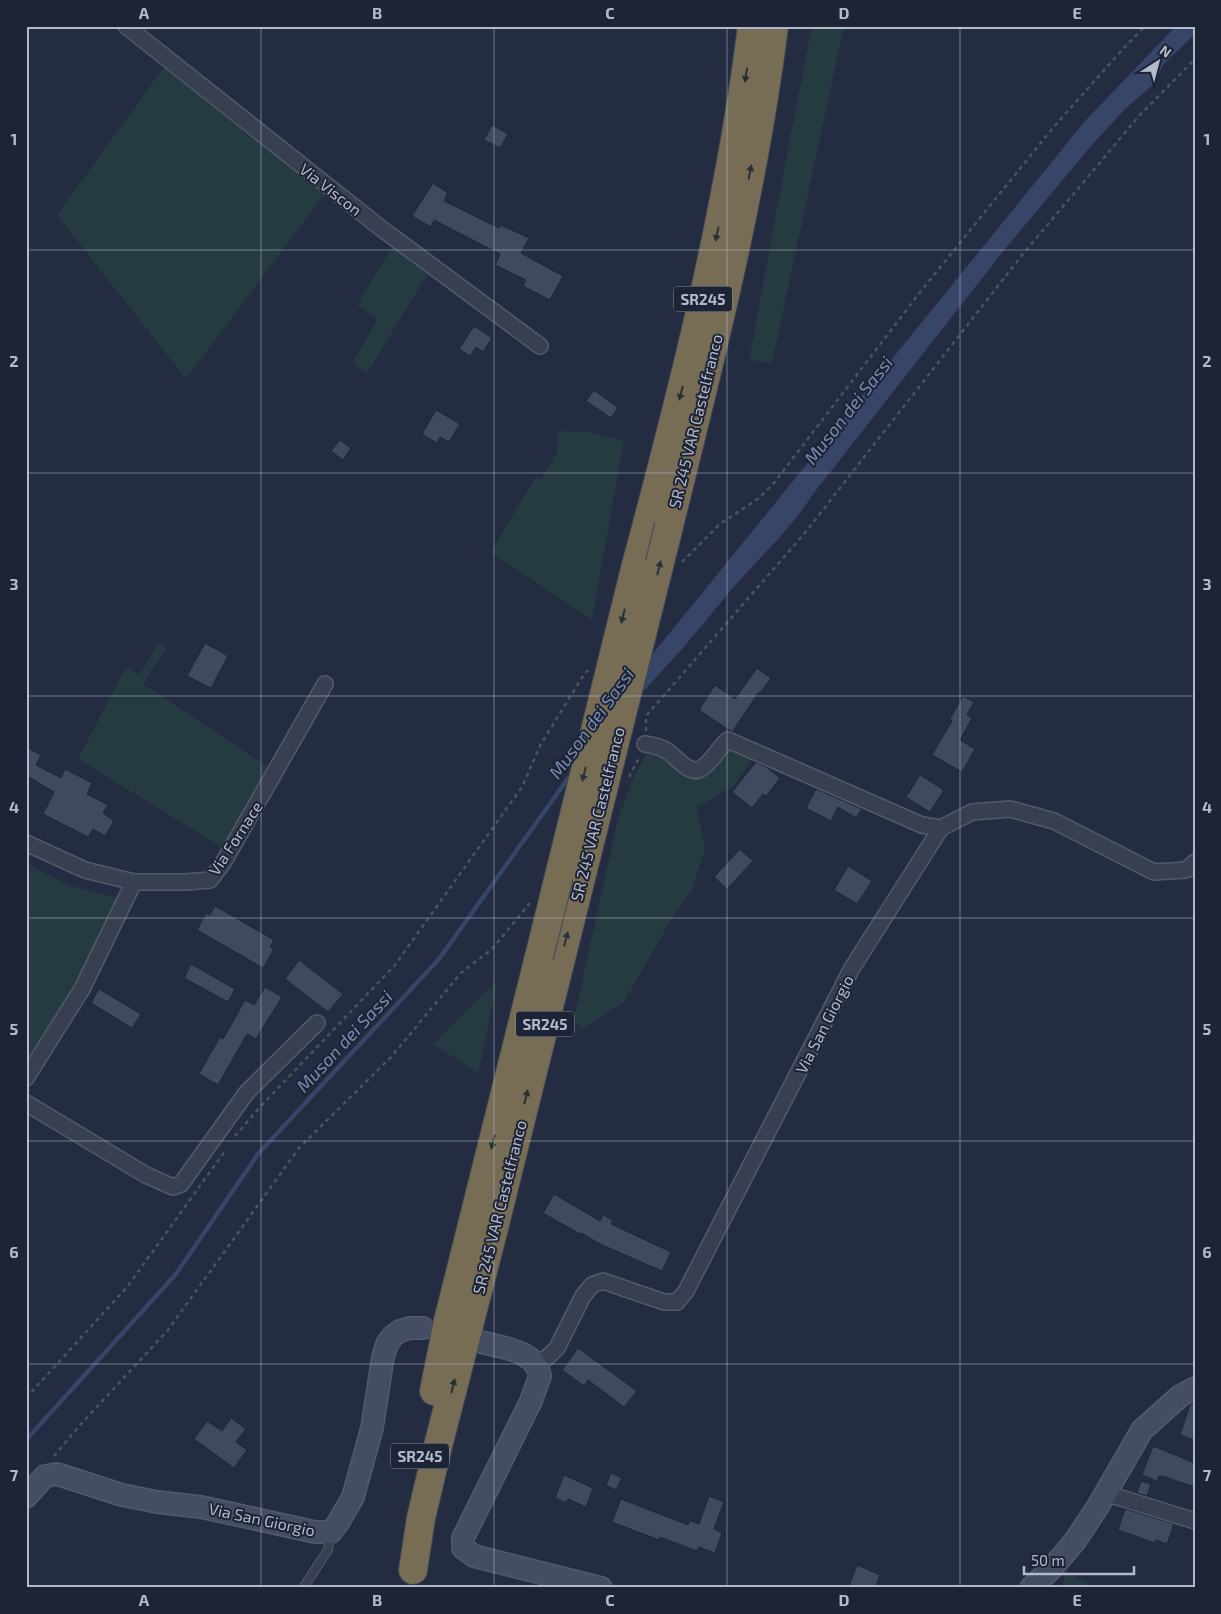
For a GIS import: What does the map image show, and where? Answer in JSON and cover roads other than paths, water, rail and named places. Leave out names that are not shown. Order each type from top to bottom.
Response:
[{"type":"highway","name":"SR 245 VAR Castelfranco","points":[[413,1579],[415,1492],[420,1454],[448,1321],[707,284],[729,176],[748,65],[752,26]]},
{"type":"highway","name":"SR 245 VAR Castelfranco","points":[[413,1579],[421,1518],[438,1446],[669,526],[737,241],[774,26]]},
{"type":"street","name":"Via Viscon","points":[[126,26],[382,229],[540,346]]},
{"type":"street","name":"Via Fornace","points":[[26,843],[85,870],[134,882],[210,880],[223,863],[325,684]]},
{"type":"street","points":[[645,744],[666,750],[691,770],[699,771],[705,767],[722,744],[728,740],[922,825],[941,828],[972,812],[1010,809],[1054,821],[1154,872],[1186,870],[1195,862]]},
{"type":"street","name":"Via San Giorgio","points":[[537,1365],[557,1348],[583,1296],[592,1285],[603,1280],[664,1302],[677,1302],[686,1291],[852,968],[941,828]]},
{"type":"street","points":[[26,1078],[82,988],[134,882]]},
{"type":"street","points":[[26,1104],[146,1175],[174,1187],[181,1184],[247,1092],[317,1023]]},
{"type":"street","name":"Via San Giorgio","points":[[26,1496],[45,1476],[57,1474],[122,1494],[157,1502],[201,1507],[315,1532],[331,1532],[353,1497],[372,1428],[383,1357],[387,1344],[400,1331],[410,1328],[422,1328]]},
{"type":"street","points":[[481,1342],[524,1355],[537,1365],[540,1376],[534,1394],[463,1538],[463,1548],[474,1556],[601,1588]]},
{"type":"street","points":[[1031,1588],[1052,1568],[1075,1541],[1098,1508],[1142,1430],[1190,1396]]},
{"type":"street","points":[[1105,1493],[1195,1521]]},
{"type":"lane","points":[[303,1588],[328,1550],[331,1532]]},
{"type":"water","points":[[1176,26],[1195,26],[1195,34],[1163,65],[1154,84],[1126,108],[1091,146],[1005,249],[797,517],[639,696],[647,661],[1085,121]]},
{"type":"waterway","name":"Muson dei Sassi","points":[[26,1440],[176,1274],[258,1154],[439,959],[572,773]]}]
